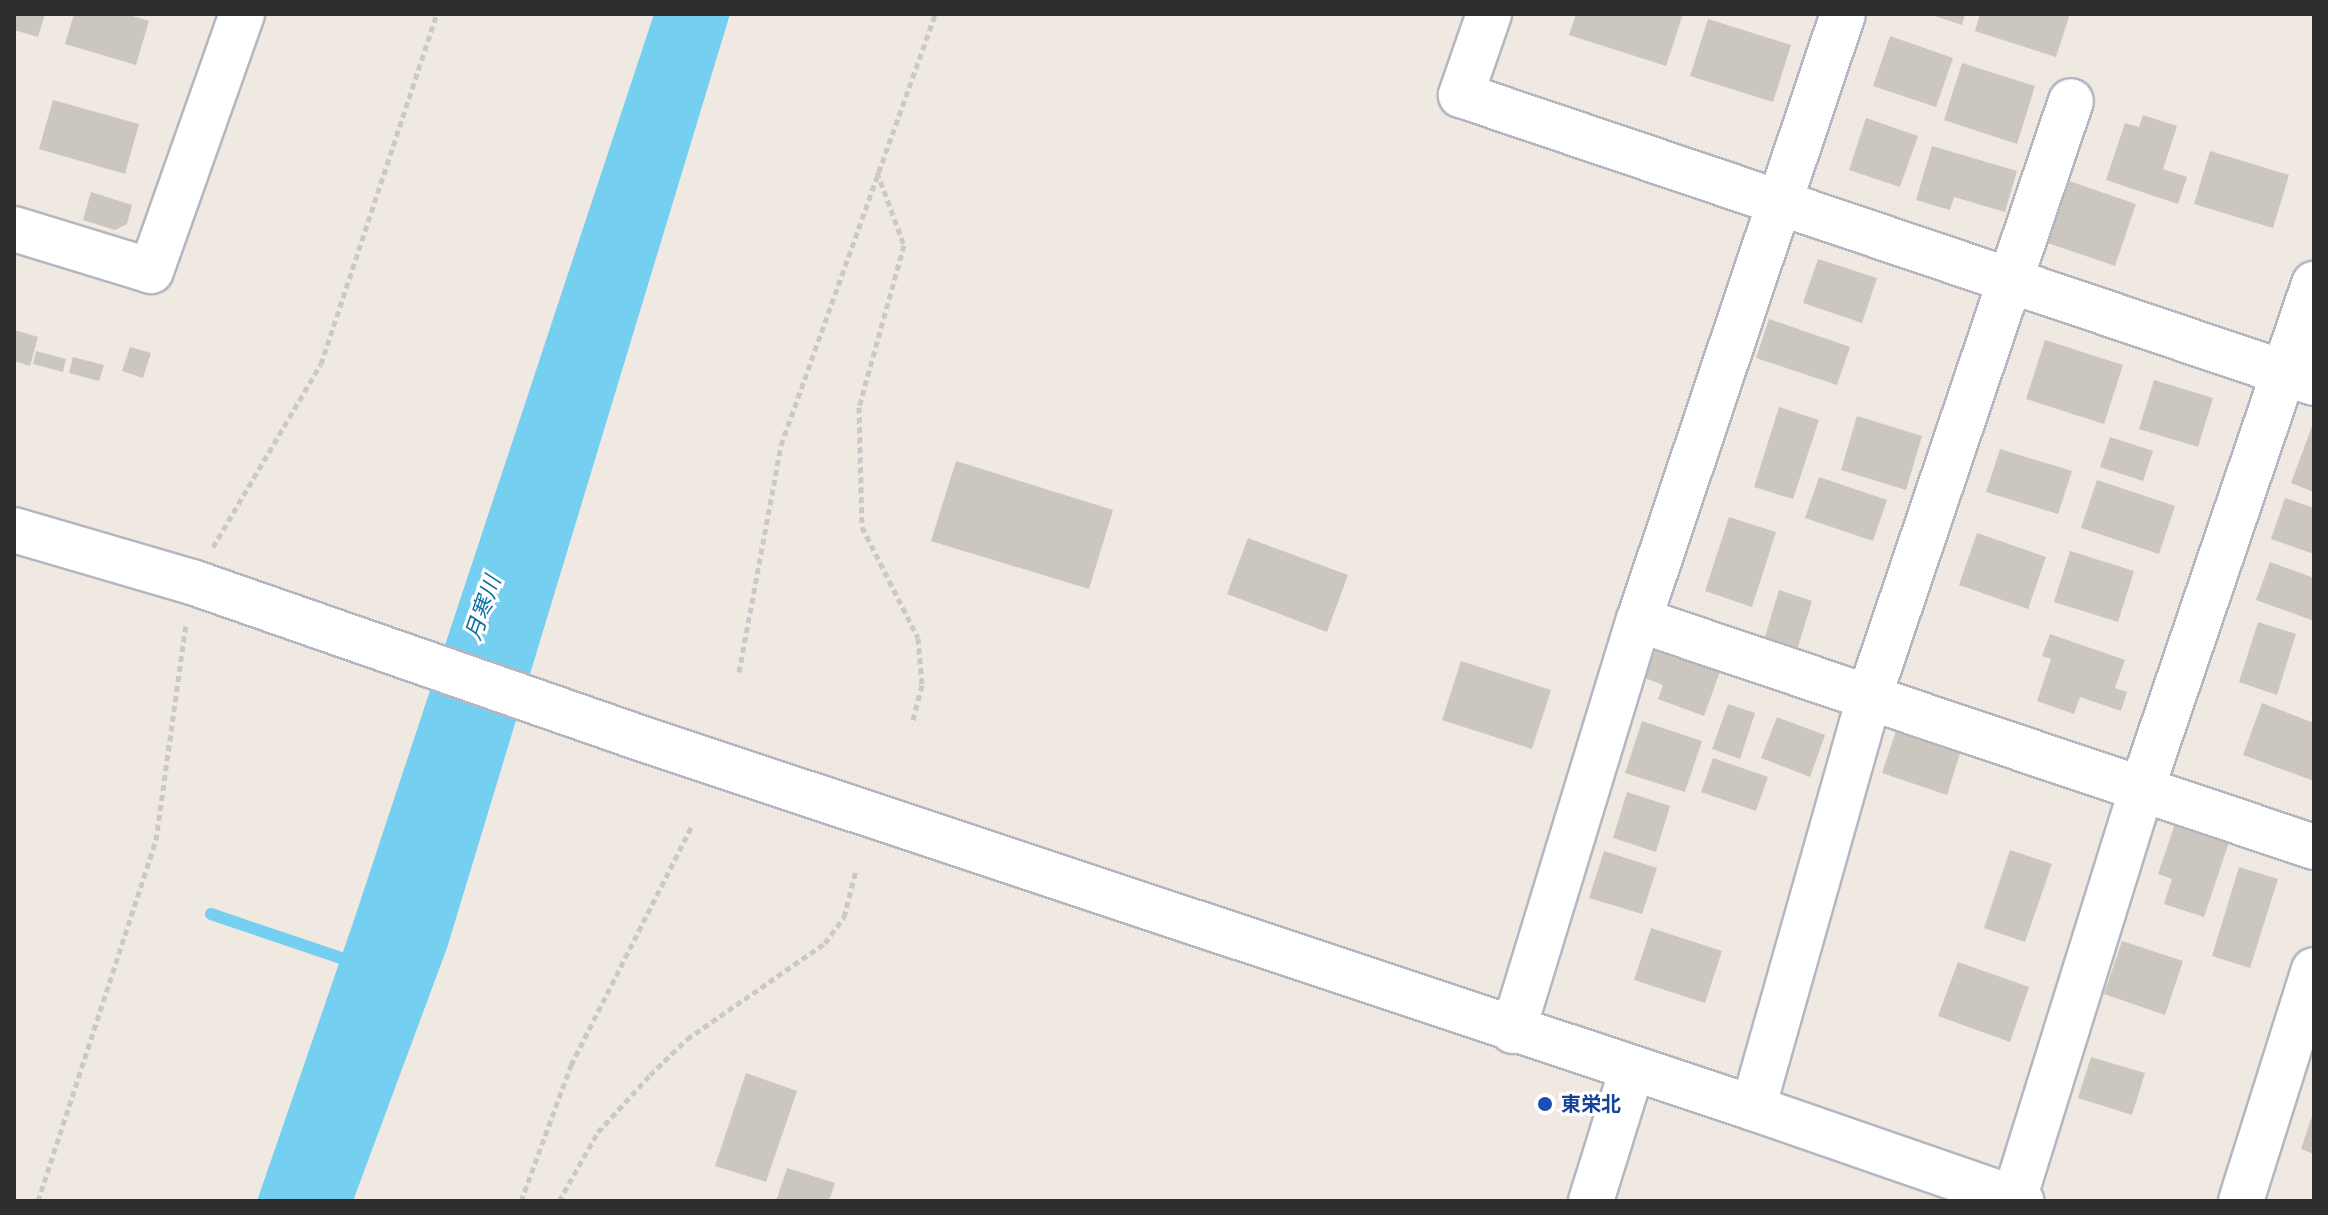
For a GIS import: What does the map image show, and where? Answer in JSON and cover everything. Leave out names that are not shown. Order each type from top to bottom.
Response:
[{"type":"street","points":[[14,229],[151,271],[242,14]]},
{"type":"street","points":[[1489,14],[1461,95],[2298,378]]},
{"type":"street","points":[[1513,1031],[1639,620],[1843,14]]},
{"type":"street","points":[[1753,1108],[1869,697],[2071,101]]},
{"type":"street","points":[[14,530],[192,582],[646,740],[1513,1031],[1753,1108],[2018,1200],[2141,791],[2298,378],[2314,284]]},
{"type":"street","points":[[1639,620],[2314,847]]},
{"type":"street","points":[[2241,1201],[2314,970]]},
{"type":"street","points":[[1591,1201],[1632,1069]]},
{"type":"path","points":[[739,672],[781,445],[935,14]]},
{"type":"path","points":[[877,171],[904,245],[859,407],[862,527],[918,638],[922,685],[912,724]]},
{"type":"path","points":[[521,1201],[571,1065],[691,827]]},
{"type":"path","points":[[559,1201],[598,1132],[687,1039],[825,943],[844,917],[856,870]]},
{"type":"water","name":"月寒川","points":[[654,14],[730,14],[447,948],[353,1201],[257,1201],[354,920]]},
{"type":"building","points":[[14,14],[45,14],[38,37],[14,30]]},
{"type":"building","points":[[74,14],[126,14],[149,21],[136,65],[65,44]]},
{"type":"building","points":[[1576,14],[1683,14],[1666,66],[1569,35]]},
{"type":"building","points":[[1929,14],[1965,14],[1962,25]]},
{"type":"building","points":[[1980,14],[2070,14],[2056,57],[1975,31]]},
{"type":"building","points":[[1708,19],[1791,45],[1773,102],[1690,76]]},
{"type":"building","points":[[1890,36],[1953,58],[1936,107],[1873,86]]},
{"type":"building","points":[[1962,63],[2035,86],[2017,144],[1944,120]]},
{"type":"building","points":[[53,100],[139,124],[125,174],[39,149]]},
{"type":"building","points":[[2143,115],[2177,126],[2163,169],[2187,177],[2178,204],[2106,180],[2125,123],[2139,127]]},
{"type":"building","points":[[1866,118],[1918,136],[1900,187],[1849,170]]},
{"type":"building","points":[[1932,146],[2017,171],[2005,212],[1954,197],[1950,210],[1916,200]]},
{"type":"building","points":[[2210,151],[2289,175],[2273,228],[2194,204]]},
{"type":"building","points":[[2069,181],[2136,204],[2115,266],[2048,243]]},
{"type":"building","points":[[91,192],[132,205],[127,224],[115,230],[83,220]]},
{"type":"building","points":[[1818,259],[1877,278],[1862,323],[1803,303]]},
{"type":"building","points":[[1769,319],[1850,347],[1837,385],[1756,358]]},
{"type":"building","points":[[15,330],[38,337],[30,366],[14,361]]},
{"type":"building","points":[[2045,340],[2123,365],[2104,424],[2026,399]]},
{"type":"building","points":[[130,347],[151,353],[143,378],[122,371]]},
{"type":"building","points":[[36,351],[66,359],[63,372],[33,364]]},
{"type":"building","points":[[73,357],[104,365],[99,381],[69,373]]},
{"type":"building","points":[[2154,380],[2213,398],[2198,447],[2139,429]]},
{"type":"building","points":[[1779,407],[1819,420],[1793,499],[1754,487]]},
{"type":"building","points":[[1857,416],[1922,436],[1906,490],[1841,470]]},
{"type":"building","points":[[2314,421],[2314,492],[2291,483]]},
{"type":"building","points":[[2110,437],[2153,451],[2143,481],[2100,467]]},
{"type":"building","points":[[2000,449],[2072,471],[2058,514],[1986,492]]},
{"type":"building","points":[[956,461],[1113,510],[1089,589],[931,541]]},
{"type":"building","points":[[1819,477],[1887,500],[1873,541],[1805,518]]},
{"type":"building","points":[[2097,480],[2175,506],[2159,554],[2081,528]]},
{"type":"building","points":[[2285,498],[2314,508],[2314,554],[2271,539]]},
{"type":"building","points":[[1729,517],[1776,532],[1752,607],[1705,591]]},
{"type":"building","points":[[1977,533],[2046,557],[2028,609],[1959,585]]},
{"type":"building","points":[[1248,538],[1348,575],[1327,632],[1227,594]]},
{"type":"building","points":[[2070,551],[2134,571],[2118,622],[2054,602]]},
{"type":"building","points":[[2270,562],[2314,578],[2314,621],[2256,600]]},
{"type":"building","points":[[1779,590],[1812,601],[1797,650],[1764,640]]},
{"type":"building","points":[[2258,622],[2296,634],[2277,695],[2239,682]]},
{"type":"building","points":[[2050,634],[2125,660],[2115,688],[2127,692],[2121,711],[2080,697],[2074,714],[2037,701],[2051,659],[2042,656]]},
{"type":"building","points":[[1658,643],[1722,666],[1704,716],[1658,699],[1663,685],[1645,678]]},
{"type":"building","points":[[1461,661],[1551,690],[1532,749],[1442,720]]},
{"type":"building","points":[[2262,703],[2314,723],[2314,781],[2243,755]]},
{"type":"building","points":[[1728,704],[1755,713],[1740,759],[1712,749]]},
{"type":"building","points":[[1777,717],[1825,735],[1810,777],[1761,758]]},
{"type":"building","points":[[1642,721],[1702,741],[1685,792],[1625,773]]},
{"type":"building","points":[[1898,725],[1962,747],[1947,795],[1882,773]]},
{"type":"building","points":[[1713,758],[1768,777],[1756,811],[1701,792]]},
{"type":"building","points":[[1627,792],[1670,806],[1656,852],[1613,838]]},
{"type":"building","points":[[2176,821],[2230,839],[2204,917],[2164,904],[2172,879],[2158,874]]},
{"type":"building","points":[[2010,850],[2052,864],[2025,942],[1984,928]]},
{"type":"building","points":[[1604,851],[1657,868],[1642,914],[1589,898]]},
{"type":"building","points":[[2239,867],[2278,879],[2250,968],[2212,956]]},
{"type":"building","points":[[1651,928],[1722,951],[1705,1003],[1634,980]]},
{"type":"building","points":[[2122,941],[2183,961],[2165,1015],[2104,994]]},
{"type":"building","points":[[1958,962],[2029,987],[2010,1042],[1938,1016]]},
{"type":"building","points":[[2091,1057],[2145,1073],[2132,1115],[2078,1098]]},
{"type":"building","points":[[746,1073],[797,1091],[766,1182],[715,1166]]},
{"type":"building","points":[[2314,1113],[2314,1154],[2301,1149]]},
{"type":"building","points":[[787,1168],[835,1183],[829,1201],[776,1201]]},
{"type":"waterway","points":[[211,914],[356,963]]},
{"type":"place","name":"東栄北","points":[[1545,1104]]}]
